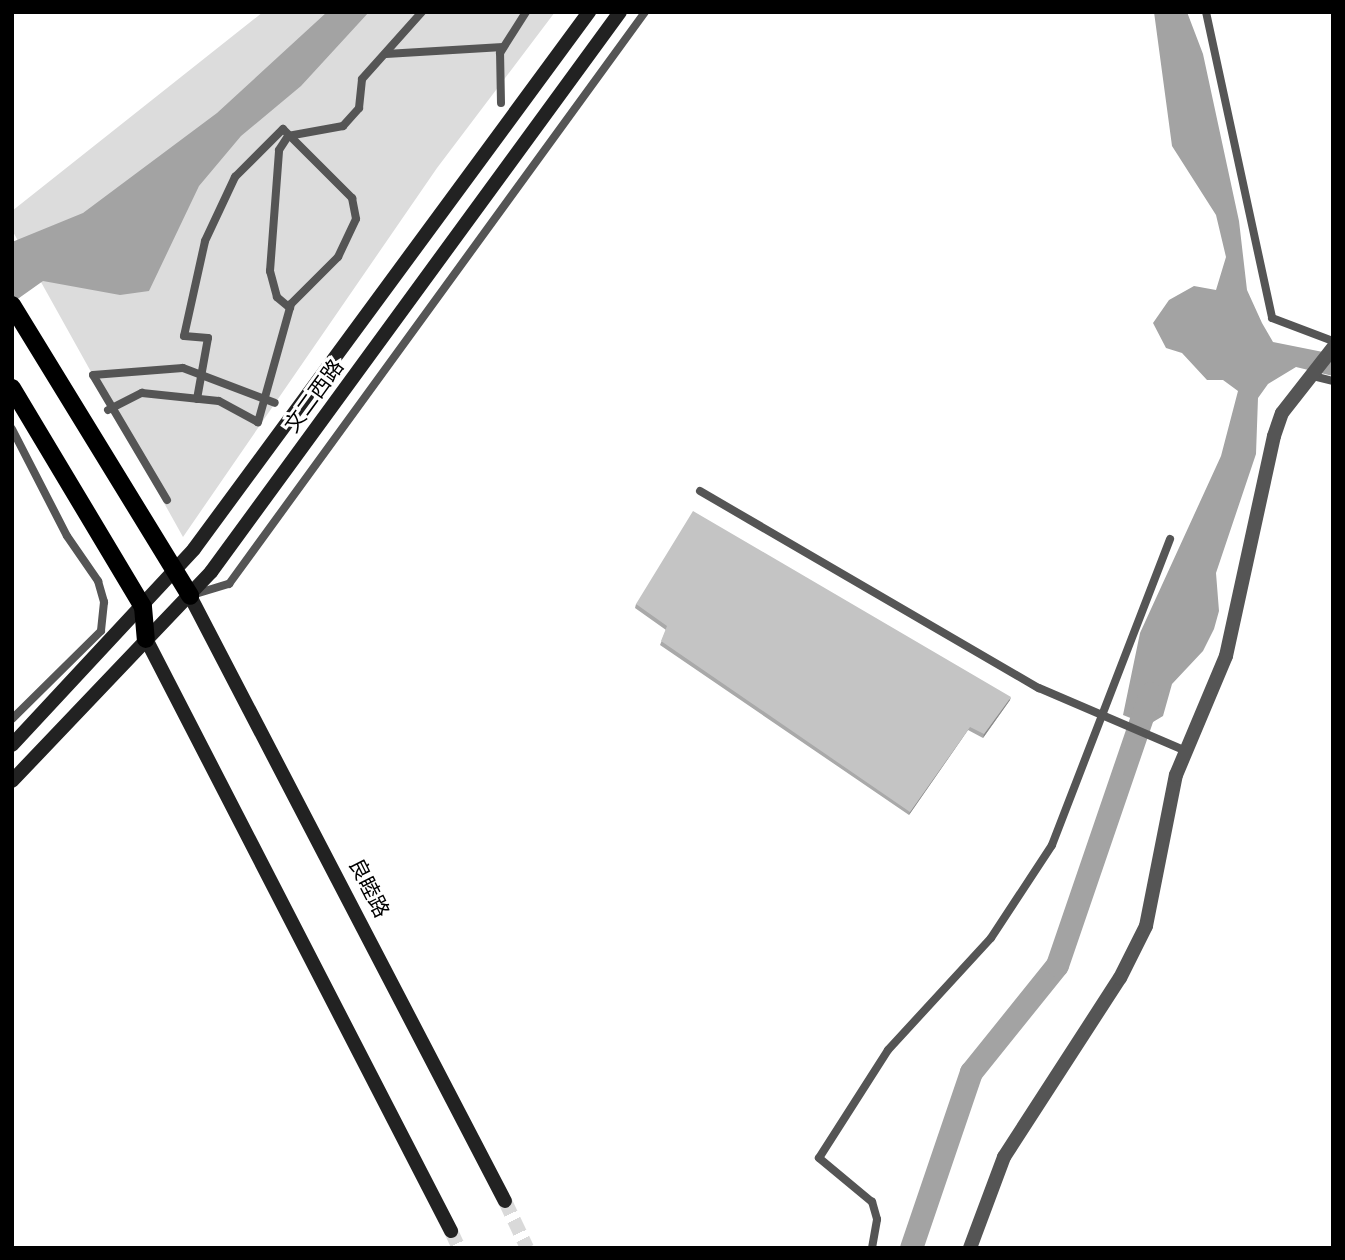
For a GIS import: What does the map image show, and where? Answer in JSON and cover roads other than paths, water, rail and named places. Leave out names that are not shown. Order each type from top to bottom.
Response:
[{"type":"main road","name":"文二西路","points":[[12,745],[174,574],[589,12]]},
{"type":"main road","name":"文二西路","points":[[12,780],[190,596],[620,12]]},
{"type":"main road","points":[[14,307],[174,574],[190,596]]},
{"type":"main road","points":[[12,388],[143,607],[146,639],[451,1231]]},
{"type":"main road","name":"良睦路","points":[[190,596],[505,1202]]},
{"type":"street","points":[[970,1248],[1004,1157],[1120,978],[1146,926],[1183,750],[1212,699],[1226,656],[1282,414],[1333,348]]},
{"type":"lane","points":[[290,308],[277,297],[270,271],[276,243],[271,207],[279,150],[288,136],[343,127],[359,108],[362,79],[422,12]]},
{"type":"lane","points":[[501,103],[503,47],[526,12]]},
{"type":"lane","points":[[190,596],[229,584],[645,12]]},
{"type":"lane","points":[[1206,12],[1272,318],[1333,341]]},
{"type":"lane","points":[[386,54],[503,47]]},
{"type":"lane","points":[[108,410],[142,393],[197,399],[219,401],[258,422],[262,397],[290,308],[338,257],[356,219],[352,198],[284,129],[235,177],[205,240],[184,336],[208,338],[197,399]]},
{"type":"lane","points":[[167,500],[108,410],[93,376],[183,368],[275,403]]},
{"type":"lane","points":[[1313,376],[1333,381]]},
{"type":"lane","points":[[12,429],[67,536],[98,581],[104,602],[101,631],[12,719]]},
{"type":"lane","points":[[700,491],[1105,720],[1183,750]]},
{"type":"lane","points":[[872,1248],[877,1219],[872,1202],[819,1158],[888,1050],[991,939],[1027,885],[1069,812],[1170,539]]},
{"type":"waterway","points":[[911,1248],[971,1072],[1057,965],[1150,694]]},
{"type":"tunnel","points":[[505,1201],[527,1248]]},
{"type":"tunnel","points":[[451,1231],[459,1248]]}]
